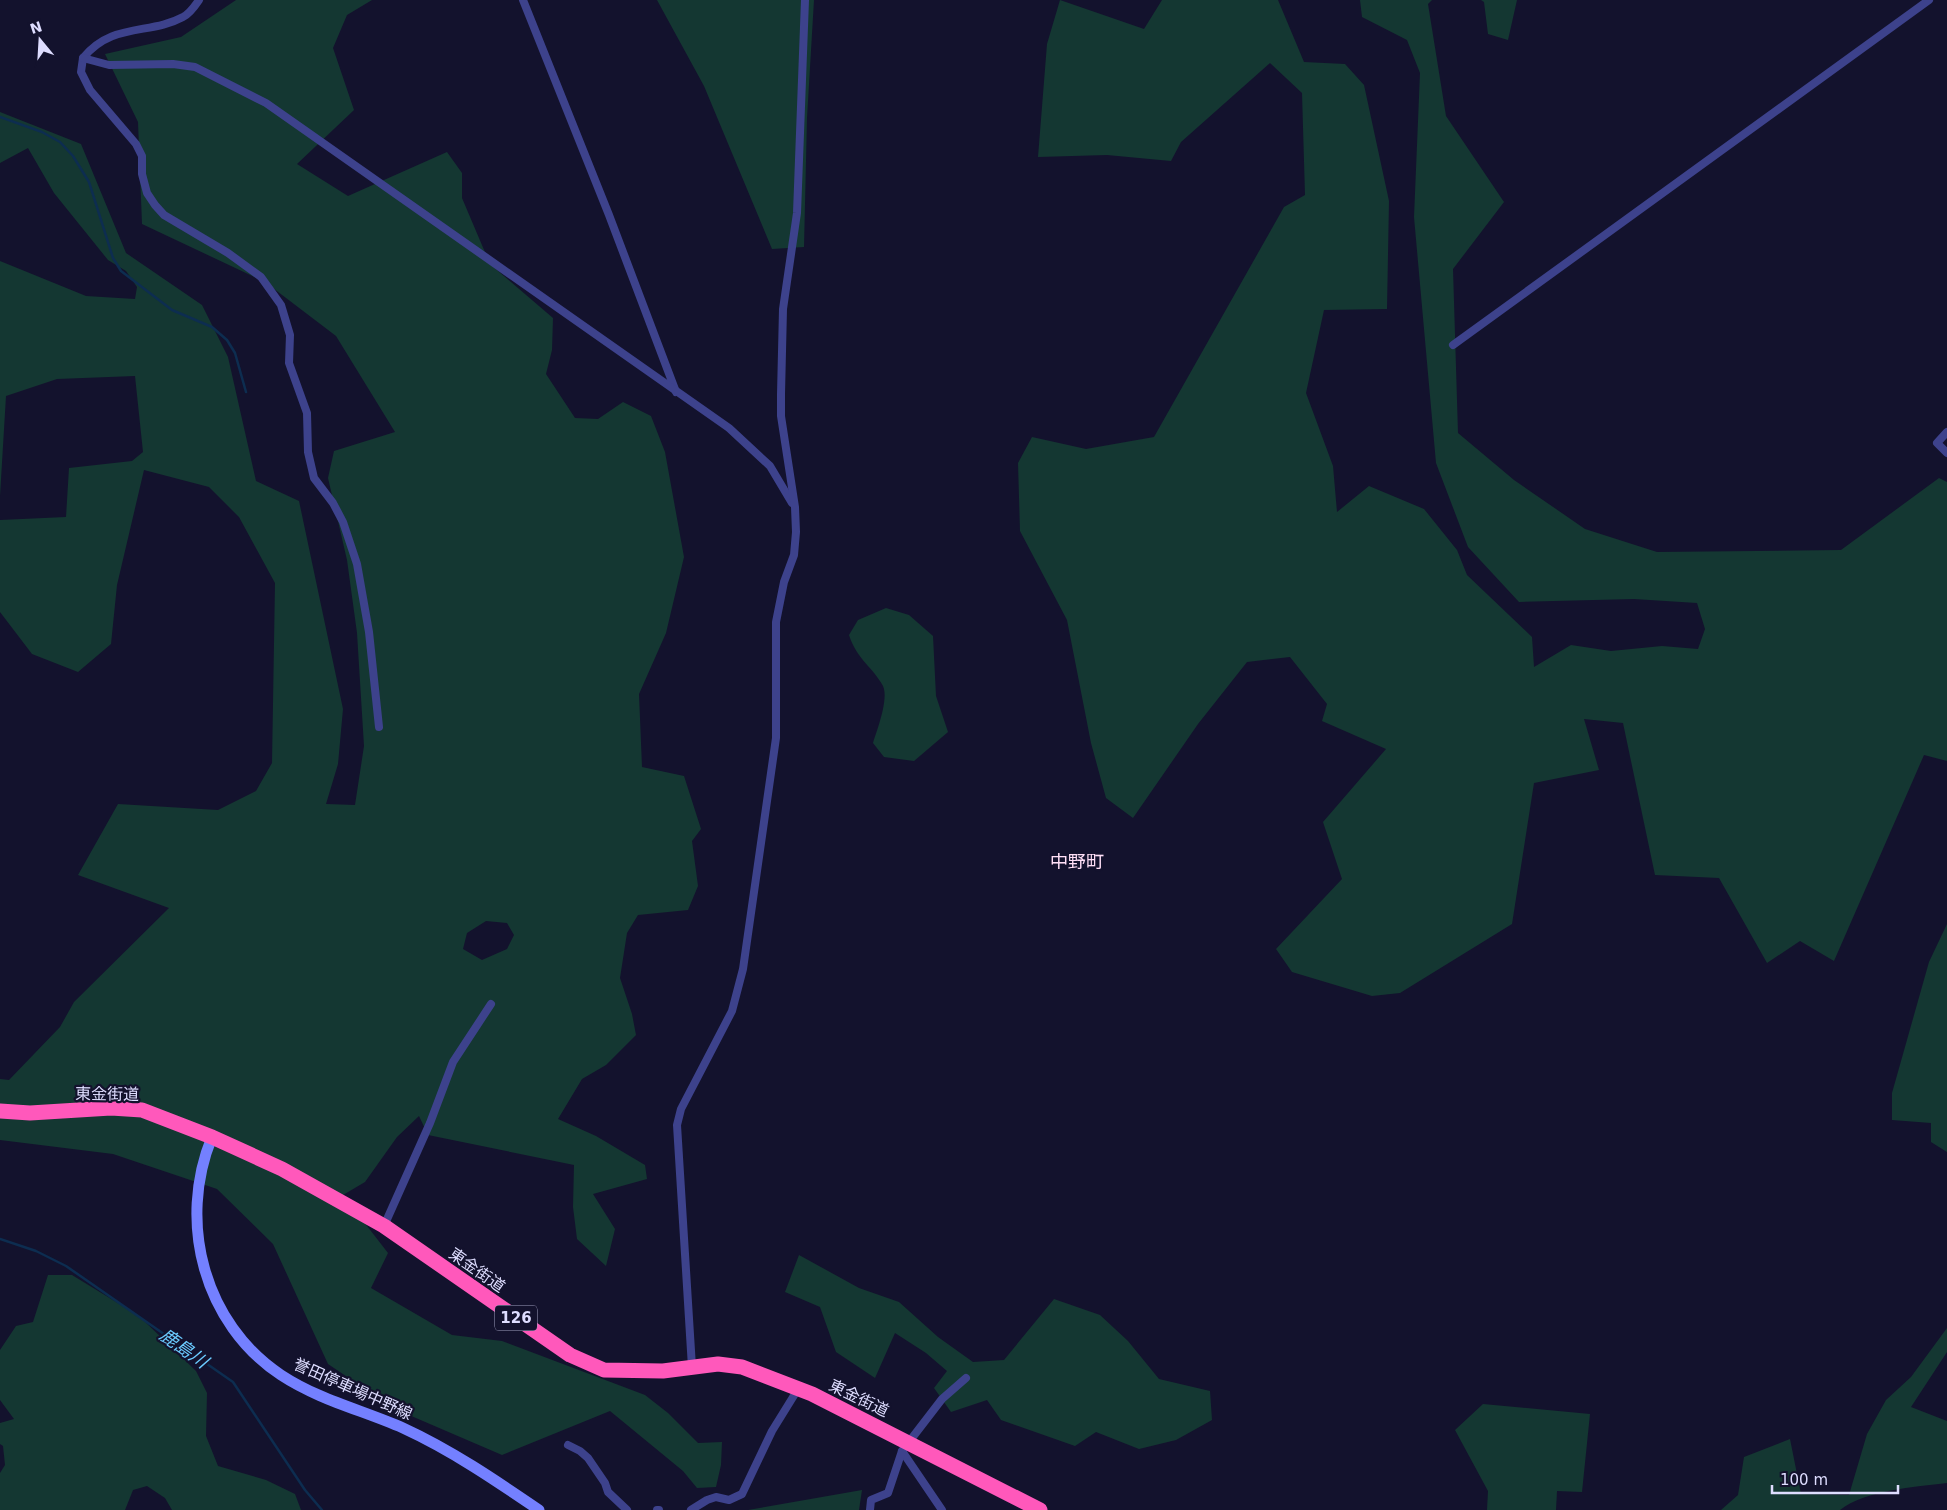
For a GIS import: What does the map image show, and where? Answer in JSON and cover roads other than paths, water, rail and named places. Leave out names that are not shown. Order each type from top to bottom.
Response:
[{"type":"highway","name":"東金街道","points":[[0,1111],[30,1113],[111,1108],[142,1110],[212,1137],[282,1169],[384,1226],[570,1355],[604,1370],[642,1373],[718,1364],[742,1367],[798,1389],[906,1447],[1040,1510]]},
{"type":"main road","name":"誉田停車場中野線","points":[[212,1137],[204,1161],[196,1208],[200,1254],[211,1290],[227,1321],[251,1351],[282,1375],[344,1406],[402,1428],[462,1458],[539,1510]]},
{"type":"street","points":[[199,0],[184,16],[169,22],[132,29],[103,40],[83,58],[81,72],[90,90],[136,144],[142,156],[142,174],[147,194],[155,205],[164,215],[213,244],[261,277],[282,305],[290,335],[289,363],[307,413],[308,452],[314,478],[333,503],[343,522],[357,564],[369,632],[379,727]]},
{"type":"street","points":[[523,0],[610,216],[676,392]]},
{"type":"street","points":[[692,1367],[677,1125],[681,1109],[732,1011],[743,969],[776,738],[776,622],[784,582],[794,554],[794,507],[781,416],[781,394],[783,309],[797,213],[805,0]]},
{"type":"street","points":[[1453,345],[1929,0]]},
{"type":"street","points":[[83,58],[108,65],[173,64],[195,67],[266,103],[729,428],[770,466],[794,507]]},
{"type":"street","points":[[1947,432],[1937,443],[1947,454]]},
{"type":"street","points":[[384,1226],[430,1123],[453,1062],[491,1004]]},
{"type":"street","points":[[870,1510],[871,1500],[888,1493],[906,1447],[942,1399],[966,1378]]},
{"type":"street","points":[[691,1510],[707,1500],[716,1498],[729,1500],[742,1494],[772,1431],[798,1389]]},
{"type":"street","points":[[568,1445],[580,1451],[588,1458],[605,1483],[608,1492],[627,1510]]},
{"type":"street","points":[[906,1447],[942,1510]]},
{"type":"waterway","points":[[0,117],[42,132],[60,142],[73,156],[89,182],[113,258],[121,271],[172,310],[212,327],[227,340],[235,353],[246,392]]},
{"type":"waterway","name":"鹿島川","points":[[0,1239],[36,1251],[66,1266],[233,1382],[305,1490],[322,1510]]},
{"type":"district","name":"中野町","points":[[1077,861]]}]
